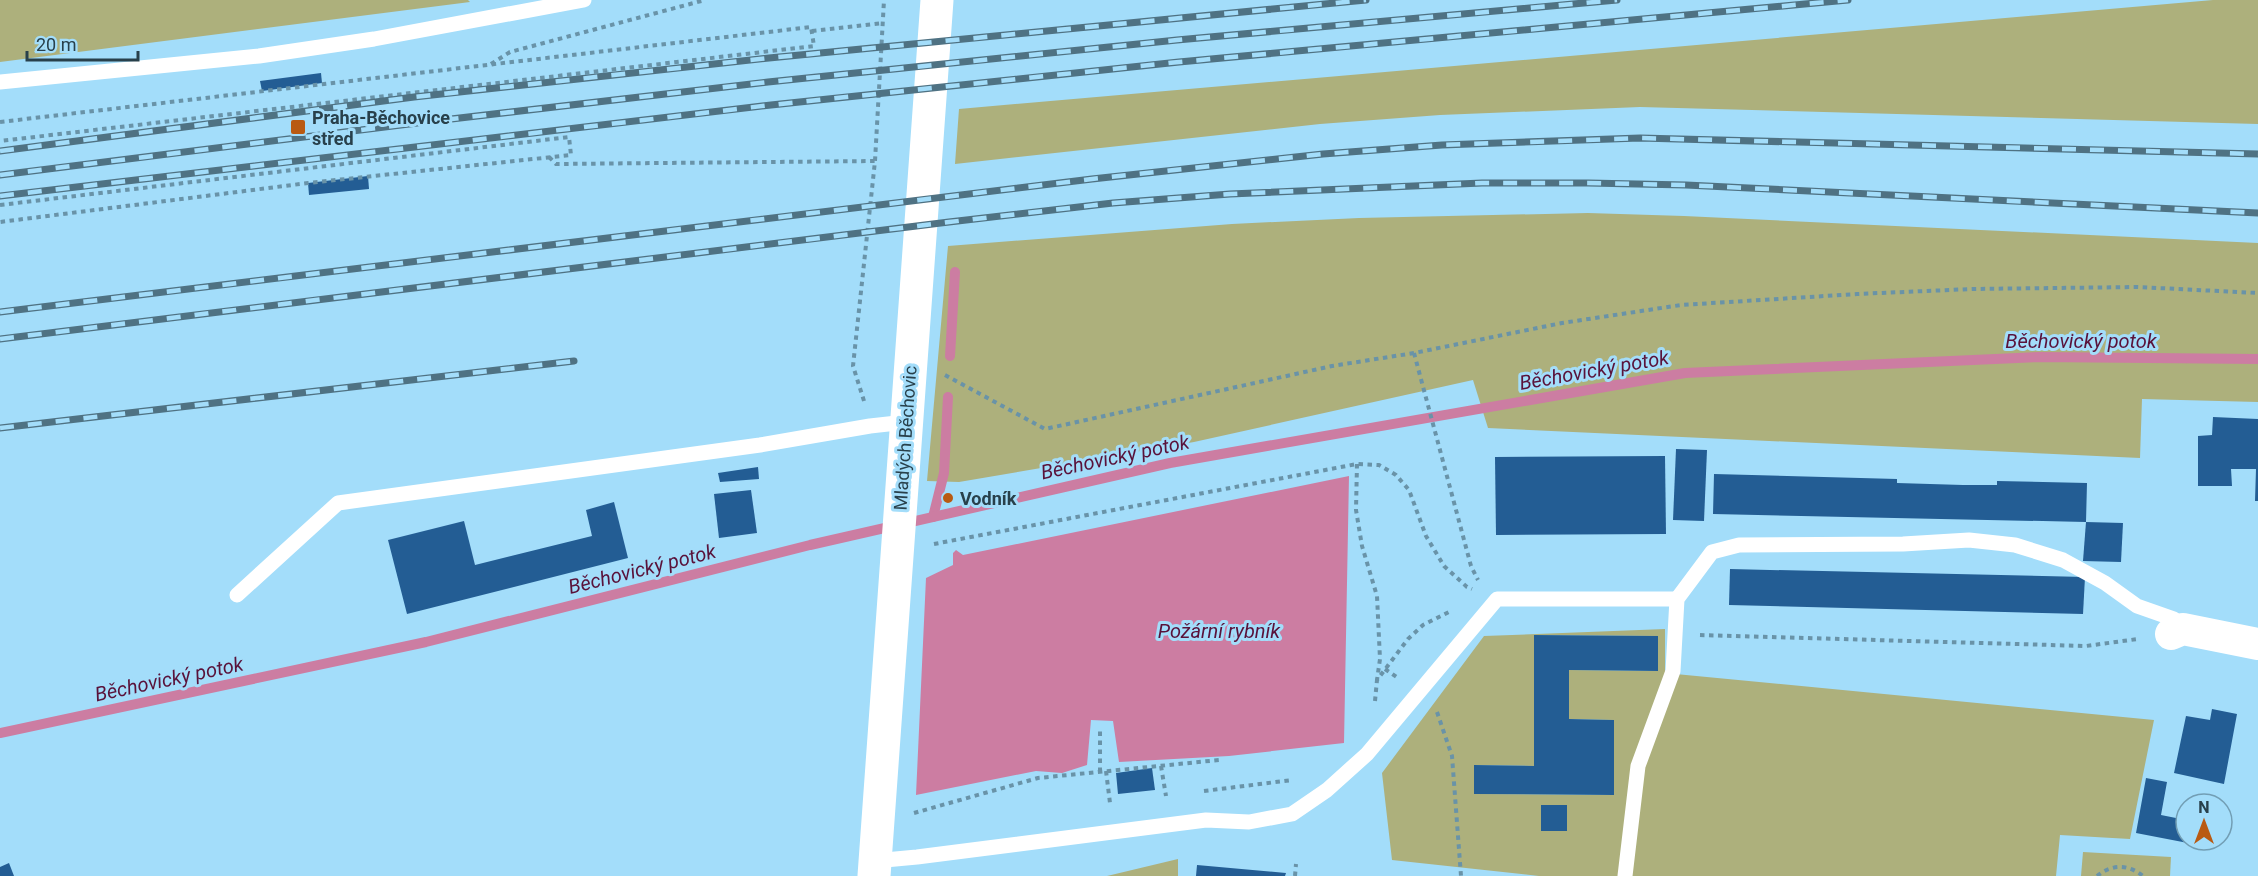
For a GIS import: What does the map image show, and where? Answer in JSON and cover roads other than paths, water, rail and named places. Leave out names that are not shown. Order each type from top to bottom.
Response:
[{"type":"street","name":"Mladých Běchovic","points":[[874,868],[937,0]]},
{"type":"street","points":[[2176,627],[2258,644]]},
{"type":"lane","points":[[0,82],[259,56],[374,39],[585,0]]},
{"type":"lane","points":[[237,595],[338,503],[760,445],[906,422]]},
{"type":"lane","points":[[1625,876],[1638,766],[1673,671],[1677,599],[1712,552],[1739,545],[1903,544],[1969,540],[2015,545],[2063,560],[2105,583],[2137,606],[2176,627]]},
{"type":"lane","points":[[874,868],[917,857],[1206,820],[1249,822],[1292,814],[1327,790],[1367,754],[1497,599],[1677,599]]},
{"type":"water","name":"Požární rybník","points":[[1349,476],[1344,743],[1229,756],[1119,762],[1113,721],[1091,720],[1087,765],[1062,773],[1036,771],[916,795],[926,578],[953,565],[953,553],[956,550],[963,555]]},
{"type":"waterway","points":[[950,356],[955,272]]},
{"type":"waterway","name":"Běchovický potok","points":[[0,733],[426,642],[810,545],[1170,463],[1685,373],[2039,357],[2258,359]]},
{"type":"waterway","points":[[933,517],[944,473],[948,397]]},
{"type":"railway","points":[[0,151],[414,97],[769,58],[1366,0]]},
{"type":"railway","points":[[0,175],[768,82],[1177,40],[1617,0]]},
{"type":"railway","points":[[0,196],[771,105],[1179,62],[1848,0]]},
{"type":"railway","points":[[0,312],[1092,179],[1323,154],[1442,145],[1640,138],[2258,154]]},
{"type":"railway","points":[[0,339],[949,222],[1113,203],[1230,194],[1482,183],[1588,183],[1686,185],[2258,213]]},
{"type":"railway","points":[[0,428],[574,361]]},
{"type":"place","name":"Praha-Běchovice střed","points":[[298,127]]},
{"type":"place","name":"Vodník","points":[[948,498]]}]
